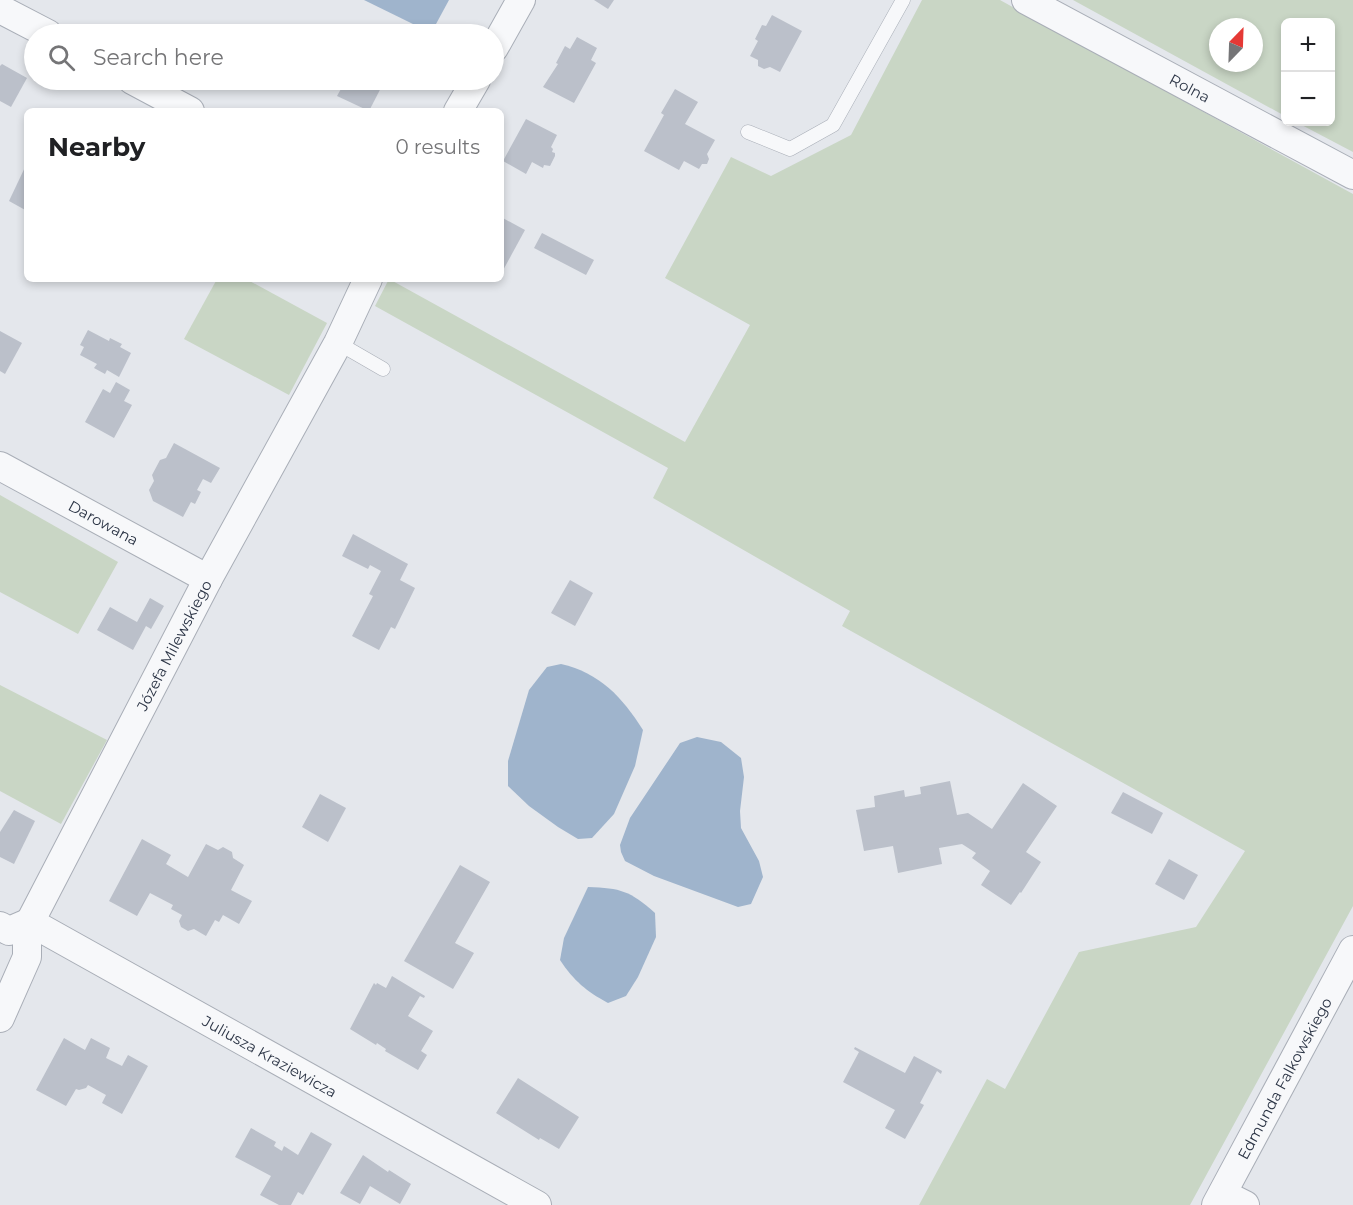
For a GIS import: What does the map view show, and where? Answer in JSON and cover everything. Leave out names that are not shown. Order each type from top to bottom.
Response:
[{"type":"street","points":[[504,30],[521,0]]},
{"type":"street","name":"Rolna","points":[[1026,0],[1353,175]]},
{"type":"street","points":[[0,9],[29,24]]},
{"type":"street","points":[[151,90],[184,108]]},
{"type":"street","points":[[460,108],[470,90]]},
{"type":"street","name":"Józefa Milewskiego","points":[[0,1018],[27,957],[30,922],[208,579],[338,344],[367,282]]},
{"type":"street","name":"Darowana","points":[[0,466],[208,579]]},
{"type":"street","points":[[0,926],[9,931],[30,922]]},
{"type":"street","name":"Juliusza Kraziewicza","points":[[30,922],[537,1205]]},
{"type":"street","name":"Edmunda Falkowskiego","points":[[1228,1201],[1353,950]]},
{"type":"lane","points":[[748,132],[790,149],[833,125],[903,0]]},
{"type":"lane","points":[[338,344],[382,369]]},
{"type":"green space","points":[[922,0],[1000,0],[1353,194],[1353,906],[1190,1205],[919,1205],[987,1079],[1005,1089],[1079,952],[1196,927],[1245,851],[842,626],[850,611],[653,498],[668,468],[375,306],[387,282],[394,282],[685,442],[750,325],[665,278],[731,157],[771,176],[851,135]]},
{"type":"green space","points":[[1073,0],[1353,0],[1353,152],[1304,126],[1335,126],[1335,18],[1281,18],[1281,114]]},
{"type":"green space","points":[[215,282],[252,282],[327,323],[289,395],[184,339]]},
{"type":"green space","points":[[0,495],[118,562],[78,634],[0,592]]},
{"type":"green space","points":[[0,685],[107,740],[61,824],[0,791]]},
{"type":"water","points":[[364,0],[449,0],[436,24],[413,24]]},
{"type":"water","points":[[561,664],[587,673],[609,688],[627,707],[643,730],[635,766],[614,814],[592,838],[578,839],[558,827],[529,806],[508,786],[508,761],[529,690],[547,667]]},
{"type":"water","points":[[697,737],[721,742],[741,758],[744,777],[740,811],[741,828],[759,861],[763,877],[751,904],[738,907],[654,876],[625,861],[621,852],[620,845],[630,818],[680,743]]},
{"type":"water","points":[[588,887],[609,888],[632,895],[655,913],[656,937],[638,977],[626,996],[608,1003],[581,985],[560,960],[564,938]]},
{"type":"building","points":[[594,0],[614,0],[608,9]]},
{"type":"building","points":[[772,15],[802,31],[780,72],[770,67],[764,69],[758,66],[758,60],[750,56],[758,41],[755,39],[762,25],[766,26]]},
{"type":"building","points":[[577,37],[597,48],[591,60],[596,63],[574,103],[543,87],[558,64],[556,63],[565,46],[570,49]]},
{"type":"building","points":[[2,64],[24,76],[24,83],[11,107],[0,101],[0,66]]},
{"type":"building","points":[[675,89],[698,102],[685,124],[715,140],[707,154],[709,159],[707,164],[702,164],[699,169],[684,161],[679,170],[644,151]]},
{"type":"building","points":[[340,90],[380,90],[371,108],[363,108],[337,96]]},
{"type":"building","points":[[526,119],[557,135],[551,147],[555,156],[550,166],[544,165],[543,168],[532,162],[526,174],[504,162]]},
{"type":"building","points":[[24,169],[24,209],[9,201]]},
{"type":"building","points":[[504,219],[525,230],[504,268]]},
{"type":"building","points":[[542,233],[594,260],[586,275],[534,248]]},
{"type":"building","points":[[88,330],[109,341],[110,338],[122,344],[120,347],[131,353],[119,377],[107,370],[105,374],[94,368],[97,364],[80,355],[84,347],[80,345]]},
{"type":"building","points":[[0,331],[22,343],[5,374],[0,371]]},
{"type":"building","points":[[116,382],[130,390],[124,401],[132,405],[114,438],[85,422],[103,389],[110,393]]},
{"type":"building","points":[[174,443],[220,468],[211,483],[203,479],[197,490],[201,492],[195,504],[191,502],[183,517],[153,501],[149,490],[154,481],[152,475],[160,460],[166,458]]},
{"type":"building","points":[[353,534],[408,564],[400,580],[415,588],[395,629],[391,627],[379,650],[352,636],[373,596],[369,594],[381,571],[370,565],[368,569],[342,556]]},
{"type":"building","points":[[570,580],[593,593],[575,626],[551,613]]},
{"type":"building","points":[[150,598],[164,606],[151,629],[146,626],[133,650],[97,630],[110,607],[137,622]]},
{"type":"building","points":[[950,781],[957,815],[968,813],[992,829],[1023,783],[1057,806],[1026,852],[1041,862],[1011,905],[981,885],[990,871],[972,858],[976,853],[962,844],[939,848],[942,864],[898,873],[893,846],[864,851],[856,810],[875,807],[874,796],[904,790],[905,797],[921,794],[920,787]]},
{"type":"building","points":[[1123,792],[1163,813],[1152,834],[1111,813]]},
{"type":"building","points":[[320,794],[346,808],[328,842],[302,827]]},
{"type":"building","points":[[14,810],[35,821],[14,864],[0,857],[0,832]]},
{"type":"building","points":[[142,839],[171,855],[166,864],[188,877],[206,844],[218,850],[223,847],[232,852],[233,858],[244,865],[231,890],[252,901],[239,924],[223,915],[219,922],[215,920],[206,936],[194,929],[188,931],[181,927],[179,921],[182,915],[171,909],[173,905],[150,893],[137,916],[109,901]]},
{"type":"building","points":[[1169,859],[1198,875],[1184,900],[1155,884]]},
{"type":"building","points":[[460,865],[490,882],[455,943],[474,953],[453,989],[404,961]]},
{"type":"building","points":[[392,976],[425,996],[424,998],[420,996],[408,1016],[433,1031],[421,1051],[427,1055],[418,1070],[385,1051],[386,1049],[377,1043],[376,1045],[350,1029],[374,983],[386,988]]},
{"type":"building","points":[[64,1038],[85,1050],[91,1038],[110,1048],[106,1058],[122,1066],[128,1055],[148,1066],[122,1114],[102,1103],[106,1095],[88,1085],[86,1088],[76,1089],[66,1106],[36,1090]]},
{"type":"building","points":[[855,1047],[905,1073],[914,1056],[942,1071],[941,1074],[937,1071],[920,1103],[924,1105],[905,1139],[885,1128],[895,1110],[843,1082],[859,1052],[854,1049]]},
{"type":"building","points":[[518,1078],[579,1117],[559,1149],[540,1138],[539,1140],[496,1113]]},
{"type":"building","points":[[251,1128],[276,1142],[274,1146],[282,1151],[284,1146],[298,1155],[311,1132],[332,1144],[303,1195],[298,1192],[291,1205],[279,1205],[260,1195],[271,1176],[235,1157]]},
{"type":"building","points":[[363,1155],[411,1184],[400,1204],[370,1186],[360,1204],[340,1193]]}]
